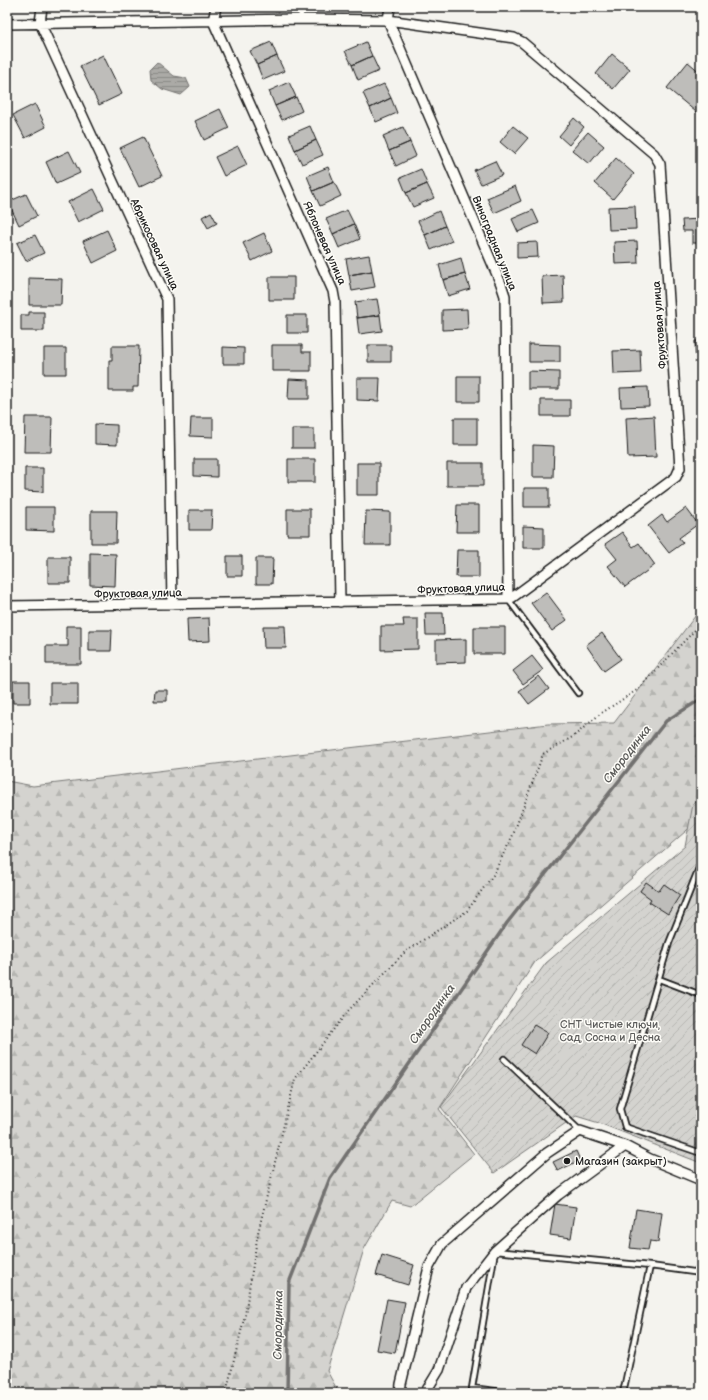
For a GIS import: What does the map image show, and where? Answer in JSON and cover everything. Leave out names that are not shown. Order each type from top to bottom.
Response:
[{"type":"street","points":[[40,23],[42,7]]},
{"type":"street","points":[[213,21],[216,7]]},
{"type":"street","points":[[388,20],[390,7]]},
{"type":"street","name":"Фруктовая улица","points":[[7,24],[300,19],[388,20],[518,39],[654,154],[660,164],[680,464],[679,473],[676,477],[513,597],[508,599],[7,606]]},
{"type":"street","name":"Виноградная улица","points":[[388,20],[505,296],[508,599]]},
{"type":"street","name":"Яблоневая улица","points":[[213,21],[333,291],[340,602]]},
{"type":"street","name":"Абрикосовая улица","points":[[40,23],[167,299],[172,604]]},
{"type":"street","points":[[400,1393],[402,1377],[429,1267],[442,1244],[547,1153],[580,1131],[625,1146],[650,1159],[701,1180]]},
{"type":"street","points":[[425,1393],[439,1370],[466,1288],[495,1251],[558,1195],[625,1146]]},
{"type":"lane","points":[[300,19],[302,7]]},
{"type":"lane","points":[[508,599],[578,693]]},
{"type":"lane","points":[[701,863],[669,943],[620,1109],[625,1127],[701,1153]]},
{"type":"lane","points":[[659,979],[701,995]]},
{"type":"lane","points":[[504,1060],[580,1131]]},
{"type":"lane","points":[[510,1393],[472,1388],[495,1251],[650,1266],[701,1273]]},
{"type":"lane","points":[[623,1393],[650,1266]]},
{"type":"path","points":[[468,11],[471,7]]},
{"type":"path","points":[[693,7],[701,15]]},
{"type":"path","points":[[226,1393],[245,1315],[258,1233],[295,1079],[348,1011],[405,952],[467,910],[493,874],[513,835],[543,754],[574,736],[600,714],[637,690],[695,630],[701,626]]},
{"type":"green space","points":[[699,611],[701,611],[701,818],[535,962],[439,1109],[474,1154],[410,1206],[392,1201],[364,1249],[327,1371],[339,1393],[7,1393],[7,781],[33,786],[548,724],[614,723]]},
{"type":"green space","name":"СНТ Чистые ключи, Сад, Сосна и Десна","points":[[701,799],[701,1163],[599,1123],[576,1116],[494,1173],[441,1107],[546,963],[685,846],[693,804]]},
{"type":"shaded area","points":[[157,62],[174,76],[186,78],[190,87],[181,95],[162,89],[151,80],[150,69]]},
{"type":"building","points":[[271,42],[277,56],[257,65],[250,51]]},
{"type":"building","points":[[366,42],[372,56],[352,65],[345,51]]},
{"type":"building","points":[[612,54],[630,69],[613,89],[596,74]]},
{"type":"building","points":[[103,55],[122,94],[99,105],[80,66]]},
{"type":"building","points":[[277,56],[284,71],[263,80],[257,65]]},
{"type":"building","points":[[372,56],[379,71],[358,80],[352,65]]},
{"type":"building","points":[[688,62],[701,73],[701,116],[667,88]]},
{"type":"building","points":[[289,82],[296,97],[275,106],[269,91]]},
{"type":"building","points":[[384,84],[391,98],[370,108],[363,93]]},
{"type":"building","points":[[296,97],[302,111],[282,120],[275,106]]},
{"type":"building","points":[[391,98],[397,113],[376,122],[370,108]]},
{"type":"building","points":[[35,104],[46,127],[25,138],[13,115]]},
{"type":"building","points":[[220,109],[229,128],[204,140],[195,121]]},
{"type":"building","points":[[574,118],[584,127],[569,145],[559,136]]},
{"type":"building","points":[[310,126],[316,140],[295,150],[289,135]]},
{"type":"building","points":[[513,126],[528,138],[514,154],[500,142]]},
{"type":"building","points":[[403,127],[410,142],[389,151],[383,136]]},
{"type":"building","points":[[588,132],[604,146],[589,164],[572,150]]},
{"type":"building","points":[[143,137],[162,176],[139,187],[120,148]]},
{"type":"building","points":[[316,140],[323,155],[302,164],[295,150]]},
{"type":"building","points":[[410,142],[416,156],[396,166],[389,151]]},
{"type":"building","points":[[238,146],[247,165],[224,176],[215,157]]},
{"type":"building","points":[[69,151],[80,173],[56,184],[46,162]]},
{"type":"building","points":[[616,158],[634,174],[613,199],[595,183]]},
{"type":"building","points":[[495,161],[502,175],[481,184],[474,170]]},
{"type":"building","points":[[328,167],[334,182],[313,191],[307,176]]},
{"type":"building","points":[[421,169],[427,184],[406,193],[400,178]]},
{"type":"building","points":[[334,182],[341,196],[320,206],[313,191]]},
{"type":"building","points":[[427,184],[434,198],[413,207],[406,193]]},
{"type":"building","points":[[515,186],[521,201],[494,213],[487,198]]},
{"type":"building","points":[[94,189],[104,209],[78,222],[68,202]]},
{"type":"building","points":[[26,194],[37,216],[19,225],[8,202]]},
{"type":"building","points":[[635,206],[636,229],[609,230],[608,207]]},
{"type":"building","points":[[347,210],[354,224],[333,234],[326,219]]},
{"type":"building","points":[[533,210],[539,223],[518,232],[512,219]]},
{"type":"building","points":[[439,211],[445,226],[425,235],[418,221]]},
{"type":"building","points":[[211,212],[217,223],[208,228],[202,217]]},
{"type":"building","points":[[701,219],[701,243],[692,243],[692,231],[683,231],[682,220]]},
{"type":"building","points":[[354,224],[360,239],[339,248],[333,234]]},
{"type":"building","points":[[445,226],[452,241],[431,250],[425,235]]},
{"type":"building","points":[[107,230],[117,251],[93,263],[83,241]]},
{"type":"building","points":[[264,233],[272,251],[252,261],[243,243]]},
{"type":"building","points":[[35,235],[44,253],[26,261],[17,243]]},
{"type":"building","points":[[637,241],[638,263],[615,264],[614,242]]},
{"type":"building","points":[[537,242],[538,257],[517,258],[517,243]]},
{"type":"building","points":[[369,255],[372,271],[349,275],[346,259]]},
{"type":"building","points":[[461,258],[465,274],[443,280],[439,265]]},
{"type":"building","points":[[372,271],[375,287],[352,291],[349,275]]},
{"type":"building","points":[[465,274],[470,289],[448,296],[443,280]]},
{"type":"building","points":[[563,275],[564,302],[543,303],[542,276]]},
{"type":"building","points":[[269,277],[294,277],[294,300],[269,300]]},
{"type":"building","points":[[29,278],[62,279],[61,305],[29,305]]},
{"type":"building","points":[[377,299],[380,315],[357,318],[355,302]]},
{"type":"building","points":[[467,309],[468,329],[442,330],[442,310]]},
{"type":"building","points":[[29,312],[44,312],[44,331],[21,331],[21,315],[29,315]]},
{"type":"building","points":[[287,315],[307,315],[307,333],[287,333]]},
{"type":"building","points":[[380,315],[382,331],[359,334],[357,318]]},
{"type":"building","points":[[695,341],[701,341],[701,370],[696,370]]},
{"type":"building","points":[[529,344],[560,345],[560,362],[529,362]]},
{"type":"building","points":[[272,345],[302,345],[302,352],[311,352],[311,371],[272,371]]},
{"type":"building","points":[[368,345],[391,345],[391,362],[368,362]]},
{"type":"building","points":[[112,346],[139,346],[138,387],[133,387],[133,391],[109,391],[109,360],[112,360]]},
{"type":"building","points":[[223,347],[244,348],[244,364],[223,364]]},
{"type":"building","points":[[44,348],[66,348],[66,374],[44,374]]},
{"type":"building","points":[[640,350],[641,373],[614,374],[613,351]]},
{"type":"building","points":[[528,371],[559,372],[559,389],[528,389]]},
{"type":"building","points":[[457,376],[479,376],[479,402],[457,402]]},
{"type":"building","points":[[357,378],[380,378],[379,401],[357,400]]},
{"type":"building","points":[[289,379],[309,380],[309,399],[288,399]]},
{"type":"building","points":[[648,387],[649,406],[621,407],[620,388]]},
{"type":"building","points":[[541,400],[570,400],[570,416],[541,416]]},
{"type":"building","points":[[654,416],[656,457],[628,458],[626,418]]},
{"type":"building","points":[[25,417],[52,417],[51,452],[24,452]]},
{"type":"building","points":[[191,418],[213,418],[213,437],[190,436]]},
{"type":"building","points":[[454,418],[477,418],[477,445],[454,445]]},
{"type":"building","points":[[95,424],[117,425],[117,445],[95,444]]},
{"type":"building","points":[[292,429],[314,429],[314,448],[292,448]]},
{"type":"building","points":[[533,445],[554,446],[553,477],[533,477]]},
{"type":"building","points":[[194,459],[217,459],[217,477],[194,476]]},
{"type":"building","points":[[288,459],[315,459],[315,482],[288,482]]},
{"type":"building","points":[[357,463],[379,463],[379,495],[357,495]]},
{"type":"building","points":[[447,463],[483,463],[483,486],[447,486]]},
{"type":"building","points":[[25,468],[43,468],[43,492],[25,491]]},
{"type":"building","points":[[524,488],[549,488],[549,507],[524,507]]},
{"type":"building","points":[[457,505],[479,505],[479,532],[456,532]]},
{"type":"building","points":[[26,507],[54,507],[54,531],[26,530]]},
{"type":"building","points":[[686,508],[698,524],[679,538],[683,543],[669,553],[648,526],[662,515],[667,522]]},
{"type":"building","points":[[287,509],[310,509],[310,535],[287,535]]},
{"type":"building","points":[[189,510],[212,510],[211,530],[189,530]]},
{"type":"building","points":[[91,511],[117,511],[116,543],[91,543]]},
{"type":"building","points":[[366,511],[390,512],[390,545],[365,545]]},
{"type":"building","points":[[523,526],[544,527],[544,548],[523,548]]},
{"type":"building","points":[[622,532],[633,547],[639,543],[655,565],[625,587],[608,566],[617,559],[605,544]]},
{"type":"building","points":[[457,550],[479,550],[479,577],[456,577]]},
{"type":"building","points":[[90,553],[116,554],[115,586],[90,585]]},
{"type":"building","points":[[227,556],[242,556],[242,576],[227,576]]},
{"type":"building","points":[[48,557],[70,557],[70,583],[48,583]]},
{"type":"building","points":[[256,558],[273,558],[272,584],[256,584]]},
{"type":"building","points":[[546,592],[567,620],[552,631],[531,603]]},
{"type":"building","points":[[425,613],[443,613],[444,635],[426,635]]},
{"type":"building","points":[[209,618],[210,641],[188,642],[187,619]]},
{"type":"building","points":[[403,619],[418,619],[418,649],[381,650],[381,626],[404,626]]},
{"type":"building","points":[[66,626],[81,626],[81,664],[46,664],[46,646],[68,646],[68,639],[66,639]]},
{"type":"building","points":[[263,626],[285,626],[286,648],[264,648]]},
{"type":"building","points":[[474,627],[505,627],[505,654],[474,654]]},
{"type":"building","points":[[89,630],[112,630],[111,651],[89,651]]},
{"type":"building","points":[[602,633],[621,659],[604,671],[586,645]]},
{"type":"building","points":[[466,639],[466,662],[436,663],[436,640]]},
{"type":"building","points":[[532,656],[543,670],[523,684],[513,671]]},
{"type":"building","points":[[539,676],[549,689],[529,704],[519,691]]},
{"type":"building","points":[[13,681],[30,681],[30,703],[13,703]]},
{"type":"building","points":[[50,683],[78,683],[78,704],[50,704]]},
{"type":"building","points":[[155,690],[167,690],[167,701],[154,701]]},
{"type":"building","points":[[646,882],[659,891],[664,884],[680,895],[668,914],[649,902],[651,899],[640,891]]},
{"type":"building","points":[[534,1025],[548,1033],[535,1054],[521,1045]]},
{"type":"building","name":"Магазин (закрыт)","points":[[576,1151],[580,1160],[558,1171],[553,1162]]},
{"type":"building","points":[[555,1204],[576,1207],[571,1238],[550,1235]]},
{"type":"building","points":[[636,1209],[662,1213],[658,1242],[650,1241],[648,1250],[630,1248]]},
{"type":"building","points":[[382,1255],[414,1265],[408,1285],[376,1275]]},
{"type":"building","points":[[387,1299],[405,1302],[395,1353],[377,1350]]},
{"type":"waterway","name":"Смородинка","points":[[287,1393],[289,1283],[330,1178],[507,923],[666,721],[701,699]]},
{"type":"place","name":"Магазин (закрыт)","points":[[567,1161]]}]
